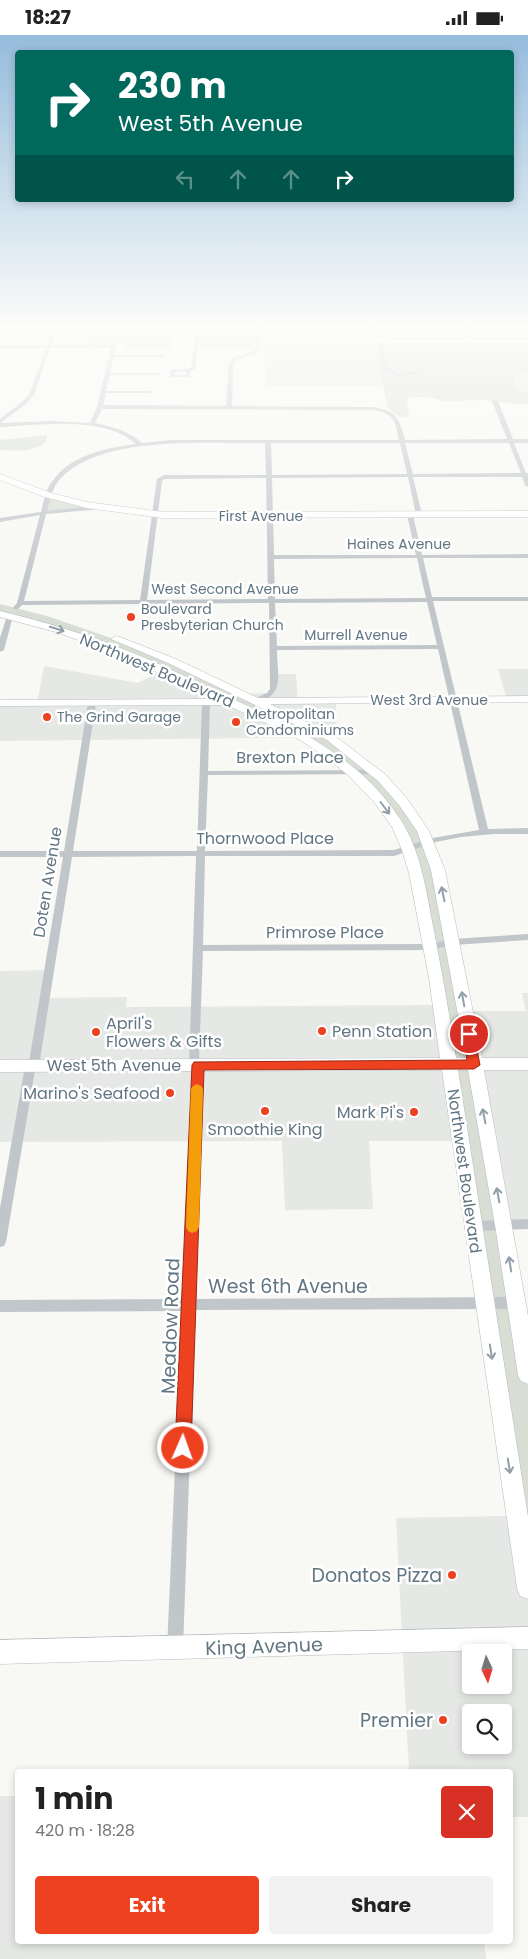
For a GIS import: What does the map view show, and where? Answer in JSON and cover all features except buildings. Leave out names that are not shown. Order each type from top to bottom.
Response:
[{"type":"main road","name":"First Avenue","points":[[0,477],[48,495],[100,507],[155,514],[269,516],[528,514]]},
{"type":"main road","name":"Northwest Boulevard","points":[[0,604],[145,662],[307,739],[352,772],[386,808],[398,827],[409,850],[416,873],[430,947],[450,1065],[528,1589]]},
{"type":"main road","name":"Northwest Boulevard","points":[[12,610],[74,624],[137,647],[331,738],[376,771],[408,807],[428,842],[438,869],[504,1225],[528,1375]]},
{"type":"main road","name":"West 3rd Avenue","points":[[0,703],[528,699]]},
{"type":"main road","name":"West 5th Avenue","points":[[0,1066],[528,1064]]},
{"type":"main road","name":"King Avenue","points":[[0,1652],[175,1649],[528,1638]]},
{"type":"street","points":[[92,425],[96,416]]},
{"type":"street","points":[[391,416],[397,419],[410,475],[419,556],[484,831]]},
{"type":"street","points":[[501,416],[526,475],[528,485]]},
{"type":"street","points":[[0,423],[92,425],[125,432],[140,444]]},
{"type":"street","points":[[0,650],[48,495],[58,476],[77,463],[105,451],[140,444],[187,441],[528,441]]},
{"type":"street","points":[[255,701],[270,695],[274,689],[268,441]]},
{"type":"street","points":[[143,602],[159,481],[164,477],[173,475],[526,475]]},
{"type":"street","points":[[0,520],[100,507]]},
{"type":"street","name":"Haines Avenue","points":[[270,557],[528,556]]},
{"type":"street","name":"West Second Avenue","points":[[12,610],[143,602],[527,600]]},
{"type":"street","name":"Murrell Avenue","points":[[273,648],[440,647]]},
{"type":"street","name":"Meadow Road","points":[[175,1649],[189,1305],[196,1065],[197,948],[206,702]]},
{"type":"street","name":"Doten Avenue","points":[[0,1242],[32,1066],[92,703]]},
{"type":"street","name":"Brexton Place","points":[[204,773],[376,771]]},
{"type":"street","name":"Thornwood Place","points":[[0,854],[394,853],[409,850],[440,838],[484,831],[528,831]]},
{"type":"street","name":"Primrose Place","points":[[197,948],[430,947],[453,942],[528,937]]},
{"type":"street","points":[[474,1226],[528,1224]]},
{"type":"street","name":"West 6th Avenue","points":[[0,1306],[516,1303]]},
{"type":"shaded area","points":[[47,435],[46,442],[37,448],[22,451],[0,450],[0,440]]},
{"type":"shaded area","points":[[48,497],[94,508],[45,512]]},
{"type":"shaded area","points":[[0,604],[47,616],[137,647],[301,722],[376,772],[428,842],[528,1375],[528,1588],[441,1005],[398,827],[327,752],[129,655],[0,614]]},
{"type":"shaded area","points":[[44,666],[138,683],[170,666],[230,694],[273,693],[273,674],[296,674],[298,701],[336,701],[336,722],[343,737],[0,741],[0,703],[37,703]]},
{"type":"shaded area","points":[[498,669],[528,669],[528,700],[507,700]]},
{"type":"shaded area","points":[[50,970],[46,998],[127,997],[126,1007],[429,1005],[473,1011],[526,1011],[522,993],[528,993],[528,1224],[489,1223],[472,1141],[369,1141],[373,1209],[285,1210],[282,1141],[0,1142],[0,971]]},
{"type":"shaded area","points":[[528,1511],[528,1817],[513,1817],[513,1769],[409,1769],[396,1518],[505,1516]]},
{"type":"shaded area","points":[[0,1796],[15,1796],[15,1944],[484,1944],[486,1959],[0,1959]]},
{"type":"slow traffic","points":[[192,1227],[197,1089]]},
{"type":"place","name":"Boulevard Presbyterian Church","points":[[131,617]]},
{"type":"place","name":"The Grind Garage","points":[[47,717]]},
{"type":"place","name":"Metropolitan Condominiums","points":[[236,722]]},
{"type":"place","name":"Penn Station","points":[[322,1031]]},
{"type":"place","name":"April's Flowers & Gifts","points":[[96,1032]]},
{"type":"place","name":"Marino's Seafood","points":[[170,1093]]},
{"type":"place","name":"Smoothie King","points":[[265,1111]]},
{"type":"place","name":"Mark Pi's","points":[[414,1112]]},
{"type":"place","name":"Donatos Pizza","points":[[452,1575]]},
{"type":"place","name":"Premier","points":[[443,1720]]},
{"type":"route","points":[[183,1448],[198,1065],[474,1065],[469,1034]]}]
